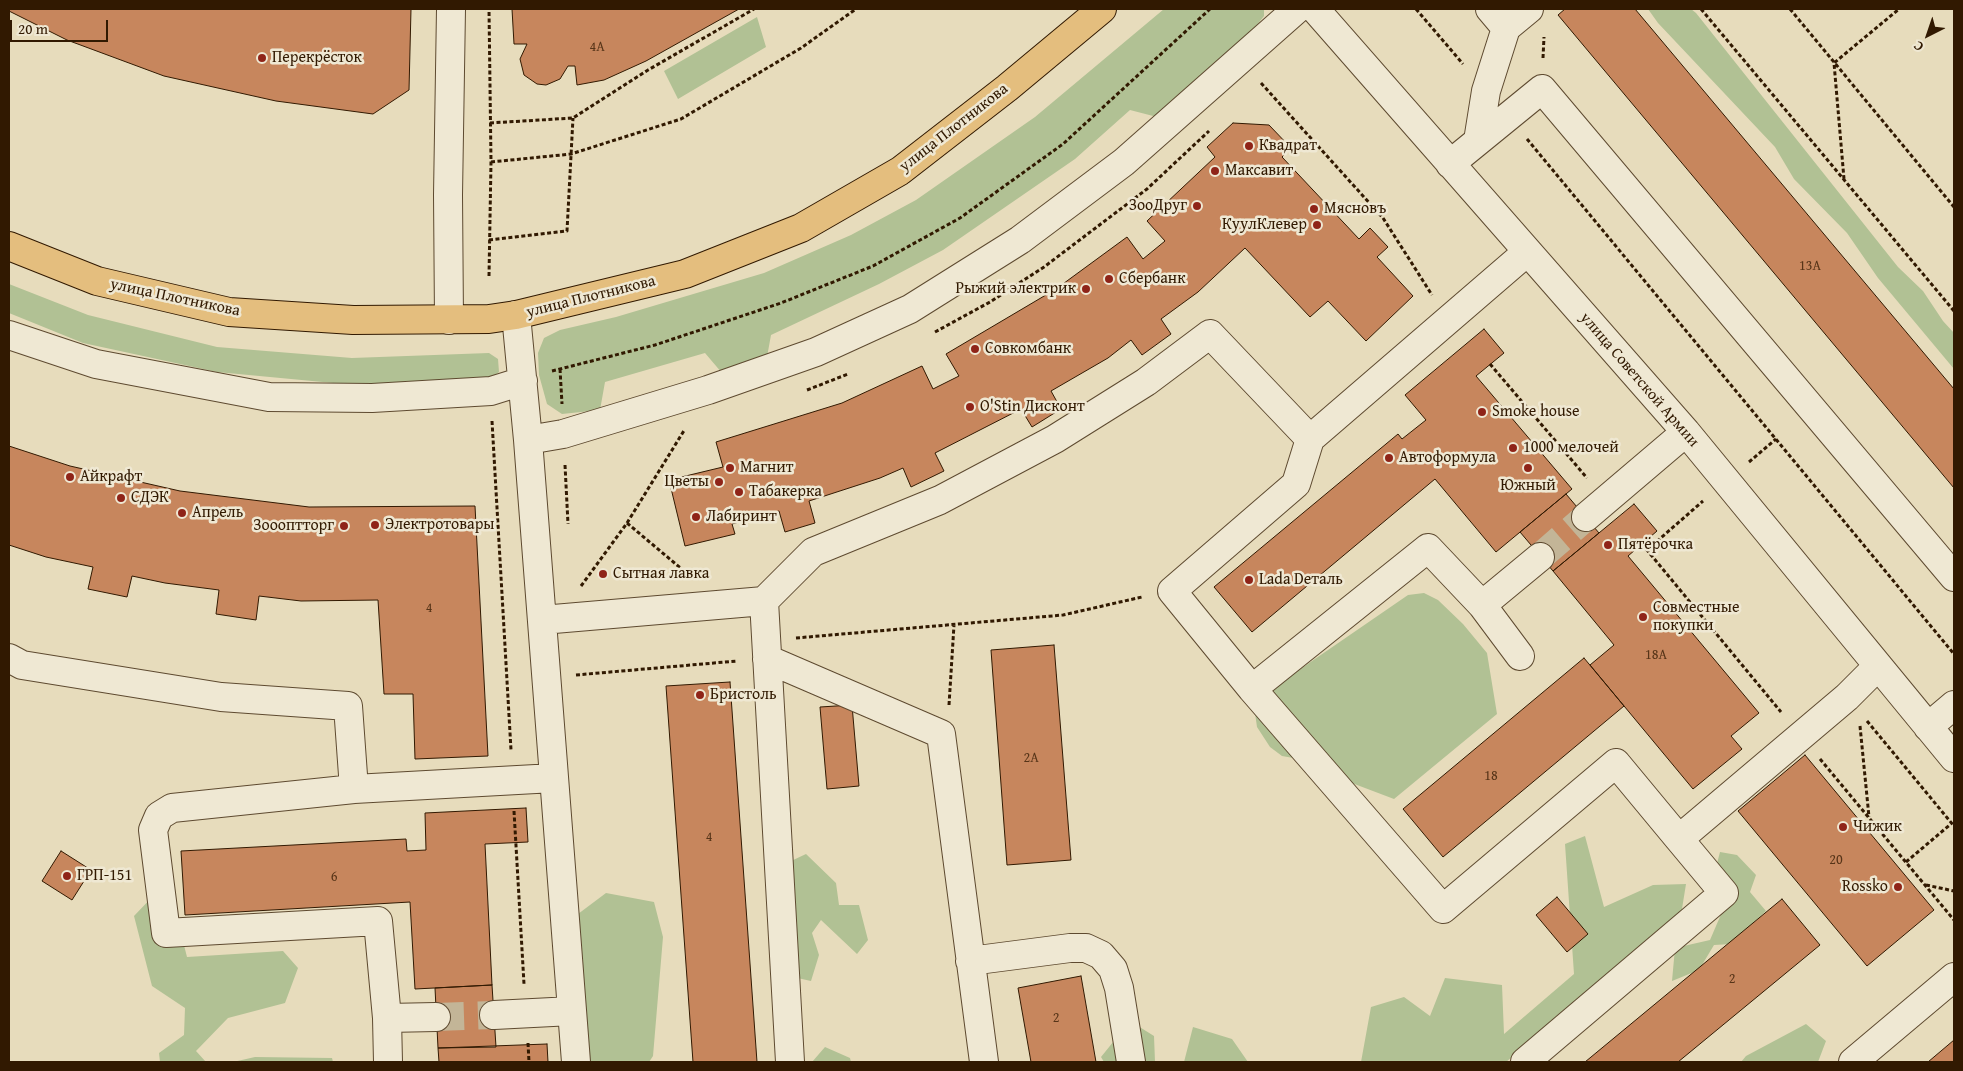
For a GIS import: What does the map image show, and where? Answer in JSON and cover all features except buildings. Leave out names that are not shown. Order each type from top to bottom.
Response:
[{"type":"main road","name":"улица Плотникова","points":[[9,246],[97,282],[229,312],[353,320],[489,320],[516,315],[686,274],[801,228],[900,170],[1007,88],[1102,9]]},
{"type":"street","points":[[449,320],[448,195],[451,9]]},
{"type":"street","points":[[528,440],[563,434],[708,390],[816,352],[910,309],[1020,240],[1124,162],[1297,9]]},
{"type":"street","name":"улица Советской Армии","points":[[1315,9],[1686,432],[1954,758]]},
{"type":"street","points":[[1478,140],[1498,18],[1536,19]]},
{"type":"street","points":[[1450,164],[1542,89],[1954,577]]},
{"type":"street","points":[[1525,1062],[1724,893],[1616,763],[1443,909],[1252,690],[1172,590],[1296,484],[1310,439],[1527,252]]},
{"type":"street","points":[[516,315],[528,440],[576,1062]]},
{"type":"street","points":[[542,620],[764,601],[813,552],[940,500],[1055,439],[1146,382],[1210,334],[1310,439]]},
{"type":"street","points":[[9,335],[96,364],[269,397],[372,398],[471,393],[491,391],[523,381]]},
{"type":"street","points":[[1596,509],[1686,432]]},
{"type":"street","points":[[1252,690],[1428,548],[1482,606],[1520,656]]},
{"type":"street","points":[[1482,606],[1540,557]]},
{"type":"street","points":[[764,601],[790,1062]]},
{"type":"street","points":[[767,650],[941,734],[984,1062]]},
{"type":"street","points":[[9,658],[22,664],[221,697],[348,706],[354,789]]},
{"type":"street","points":[[1679,839],[1801,736],[1852,704],[1878,667]]},
{"type":"street","points":[[1928,727],[1954,705]]},
{"type":"street","points":[[388,1062],[378,921],[166,933],[153,830],[159,816],[172,808],[354,789],[554,778]]},
{"type":"street","points":[[970,961],[1070,948],[1086,948],[1101,955],[1113,969],[1119,988],[1131,1062]]},
{"type":"street","points":[[1853,1062],[1954,977]]},
{"type":"street","points":[[494,1015],[572,1011]]},
{"type":"street","points":[[386,1018],[436,1017]]},
{"type":"path","points":[[489,9],[491,162],[489,276]]},
{"type":"path","points":[[490,123],[573,118],[648,70],[754,9]]},
{"type":"path","points":[[491,162],[571,154],[681,119],[801,48],[856,9]]},
{"type":"path","points":[[523,381],[560,369],[673,339],[781,303],[873,266],[960,218],[1063,144],[1210,9]]},
{"type":"path","points":[[1416,9],[1486,91]]},
{"type":"path","points":[[1701,9],[1954,311]]},
{"type":"path","points":[[1834,63],[1899,9]]},
{"type":"path","points":[[1792,10],[1954,207]]},
{"type":"path","points":[[1536,19],[1542,89]]},
{"type":"path","points":[[1834,63],[1844,179]]},
{"type":"path","points":[[1254,89],[1261,82],[1384,218],[1442,311],[1450,320]]},
{"type":"path","points":[[1507,116],[1954,654]]},
{"type":"path","points":[[489,240],[567,231],[573,118]]},
{"type":"path","points":[[927,336],[990,302],[1044,267],[1147,189],[1211,129]]},
{"type":"path","points":[[1490,364],[1596,509]]},
{"type":"path","points":[[560,369],[562,406]]},
{"type":"path","points":[[798,393],[826,384],[852,372]]},
{"type":"path","points":[[492,411],[512,757]]},
{"type":"path","points":[[676,432],[695,426]]},
{"type":"path","points":[[577,592],[627,523],[685,429]]},
{"type":"path","points":[[1742,468],[1776,439]]},
{"type":"path","points":[[558,466],[574,462]]},
{"type":"path","points":[[1647,550],[1705,499]]},
{"type":"path","points":[[627,523],[725,605]]},
{"type":"path","points":[[1642,544],[1954,920]]},
{"type":"path","points":[[507,680],[546,678],[954,624],[1063,615],[1172,590]]},
{"type":"path","points":[[941,734],[949,705],[954,624]]},
{"type":"path","points":[[1852,704],[1870,819]]},
{"type":"path","points":[[1852,704],[1953,824],[1906,862]]},
{"type":"path","points":[[514,805],[525,994]]},
{"type":"path","points":[[1925,885],[1954,891]]},
{"type":"path","points":[[528,1039],[529,1062]]},
{"type":"green space","points":[[1164,9],[1264,9],[1264,16],[1249,35],[1157,117],[1130,110],[1075,159],[943,250],[879,284],[771,335],[767,357],[722,373],[705,353],[605,382],[600,410],[562,414],[547,404],[539,375],[538,353],[544,338],[560,330],[616,317],[764,273],[851,235],[916,200],[1035,117]]},
{"type":"green space","points":[[1648,9],[1691,9],[1696,13],[1898,267],[1923,291],[1943,321],[1954,333],[1954,369],[1878,278],[1847,233],[1794,179],[1775,147],[1658,23]]},
{"type":"green space","points":[[757,17],[766,47],[678,99],[664,71]]},
{"type":"green space","points":[[9,284],[88,315],[217,347],[352,358],[489,353],[498,359],[499,372],[490,379],[365,386],[217,372],[83,343],[9,313]]},
{"type":"green space","points":[[1424,593],[1438,600],[1463,624],[1487,653],[1497,714],[1394,799],[1336,777],[1299,759],[1282,756],[1270,747],[1257,727],[1255,713],[1264,694],[1408,595]]},
{"type":"green space","points":[[1585,836],[1604,907],[1653,885],[1686,884],[1681,915],[1506,1062],[1361,1062],[1371,1007],[1404,997],[1430,1016],[1445,978],[1502,985],[1504,1034],[1574,974],[1565,844]]},
{"type":"green space","points":[[1720,852],[1737,855],[1756,875],[1750,892],[1766,911],[1731,944],[1714,945],[1699,970],[1672,981],[1675,948],[1710,940],[1728,898],[1714,875]]},
{"type":"green space","points":[[806,854],[836,883],[839,905],[859,905],[868,940],[857,954],[821,920],[812,933],[819,955],[811,981],[793,977],[789,862]]},
{"type":"green space","points":[[606,893],[654,902],[663,937],[653,1056],[649,1062],[587,1062],[578,914]]},
{"type":"green space","points":[[155,894],[173,902],[187,957],[283,951],[298,968],[285,1003],[228,1018],[196,1051],[206,1062],[160,1062],[159,1053],[184,1035],[185,1008],[152,986],[134,916]]},
{"type":"green space","points":[[1130,1021],[1154,1036],[1155,1062],[1104,1062],[1101,1057]]},
{"type":"green space","points":[[1806,1024],[1826,1041],[1818,1062],[1741,1062],[1746,1056]]},
{"type":"green space","points":[[1193,1027],[1232,1039],[1248,1062],[1184,1062]]},
{"type":"green space","points":[[825,1047],[850,1058],[851,1062],[812,1062]]},
{"type":"green space","points":[[255,1057],[332,1058],[333,1062],[233,1062]]},
{"type":"tunnel","points":[[1540,557],[1586,517]]},
{"type":"tunnel","points":[[436,1017],[494,1015]]},
{"type":"place","name":"Перекрёсток","points":[[262,58]]},
{"type":"place","name":"Квадрат","points":[[1249,146]]},
{"type":"place","name":"Максавит","points":[[1215,171]]},
{"type":"place","name":"ЗооДруг","points":[[1197,206]]},
{"type":"place","name":"Мясновъ","points":[[1314,209]]},
{"type":"place","name":"КуулКлевер","points":[[1317,225]]},
{"type":"place","name":"Сбербанк","points":[[1109,279]]},
{"type":"place","name":"Рыжий электрик","points":[[1086,289]]},
{"type":"place","name":"Совкомбанк","points":[[975,349]]},
{"type":"place","name":"O'Stin Дисконт","points":[[970,407]]},
{"type":"place","name":"Smoke house","points":[[1482,412]]},
{"type":"place","name":"1000 мелочей","points":[[1513,448]]},
{"type":"place","name":"Автоформула","points":[[1389,458]]},
{"type":"place","name":"Магнит","points":[[730,468]]},
{"type":"place","name":"Южный","points":[[1528,468]]},
{"type":"place","name":"Айкрафт","points":[[70,477]]},
{"type":"place","name":"Цветы","points":[[719,482]]},
{"type":"place","name":"Табакерка","points":[[739,492]]},
{"type":"place","name":"СДЭК","points":[[121,498]]},
{"type":"place","name":"Апрель","points":[[182,513]]},
{"type":"place","name":"Лабиринт","points":[[696,517]]},
{"type":"place","name":"Электротовары","points":[[375,525]]},
{"type":"place","name":"Зоооптторг","points":[[344,526]]},
{"type":"place","name":"Пятёрочка","points":[[1608,545]]},
{"type":"place","name":"Сытная лавка","points":[[603,574]]},
{"type":"place","name":"Lada Dеталь","points":[[1249,580]]},
{"type":"place","name":"Совместные покупки","points":[[1643,617]]},
{"type":"place","name":"Бристоль","points":[[700,695]]},
{"type":"place","name":"Чижик","points":[[1843,827]]},
{"type":"place","name":"ГРП-151","points":[[67,876]]},
{"type":"place","name":"Rossko","points":[[1898,887]]}]
